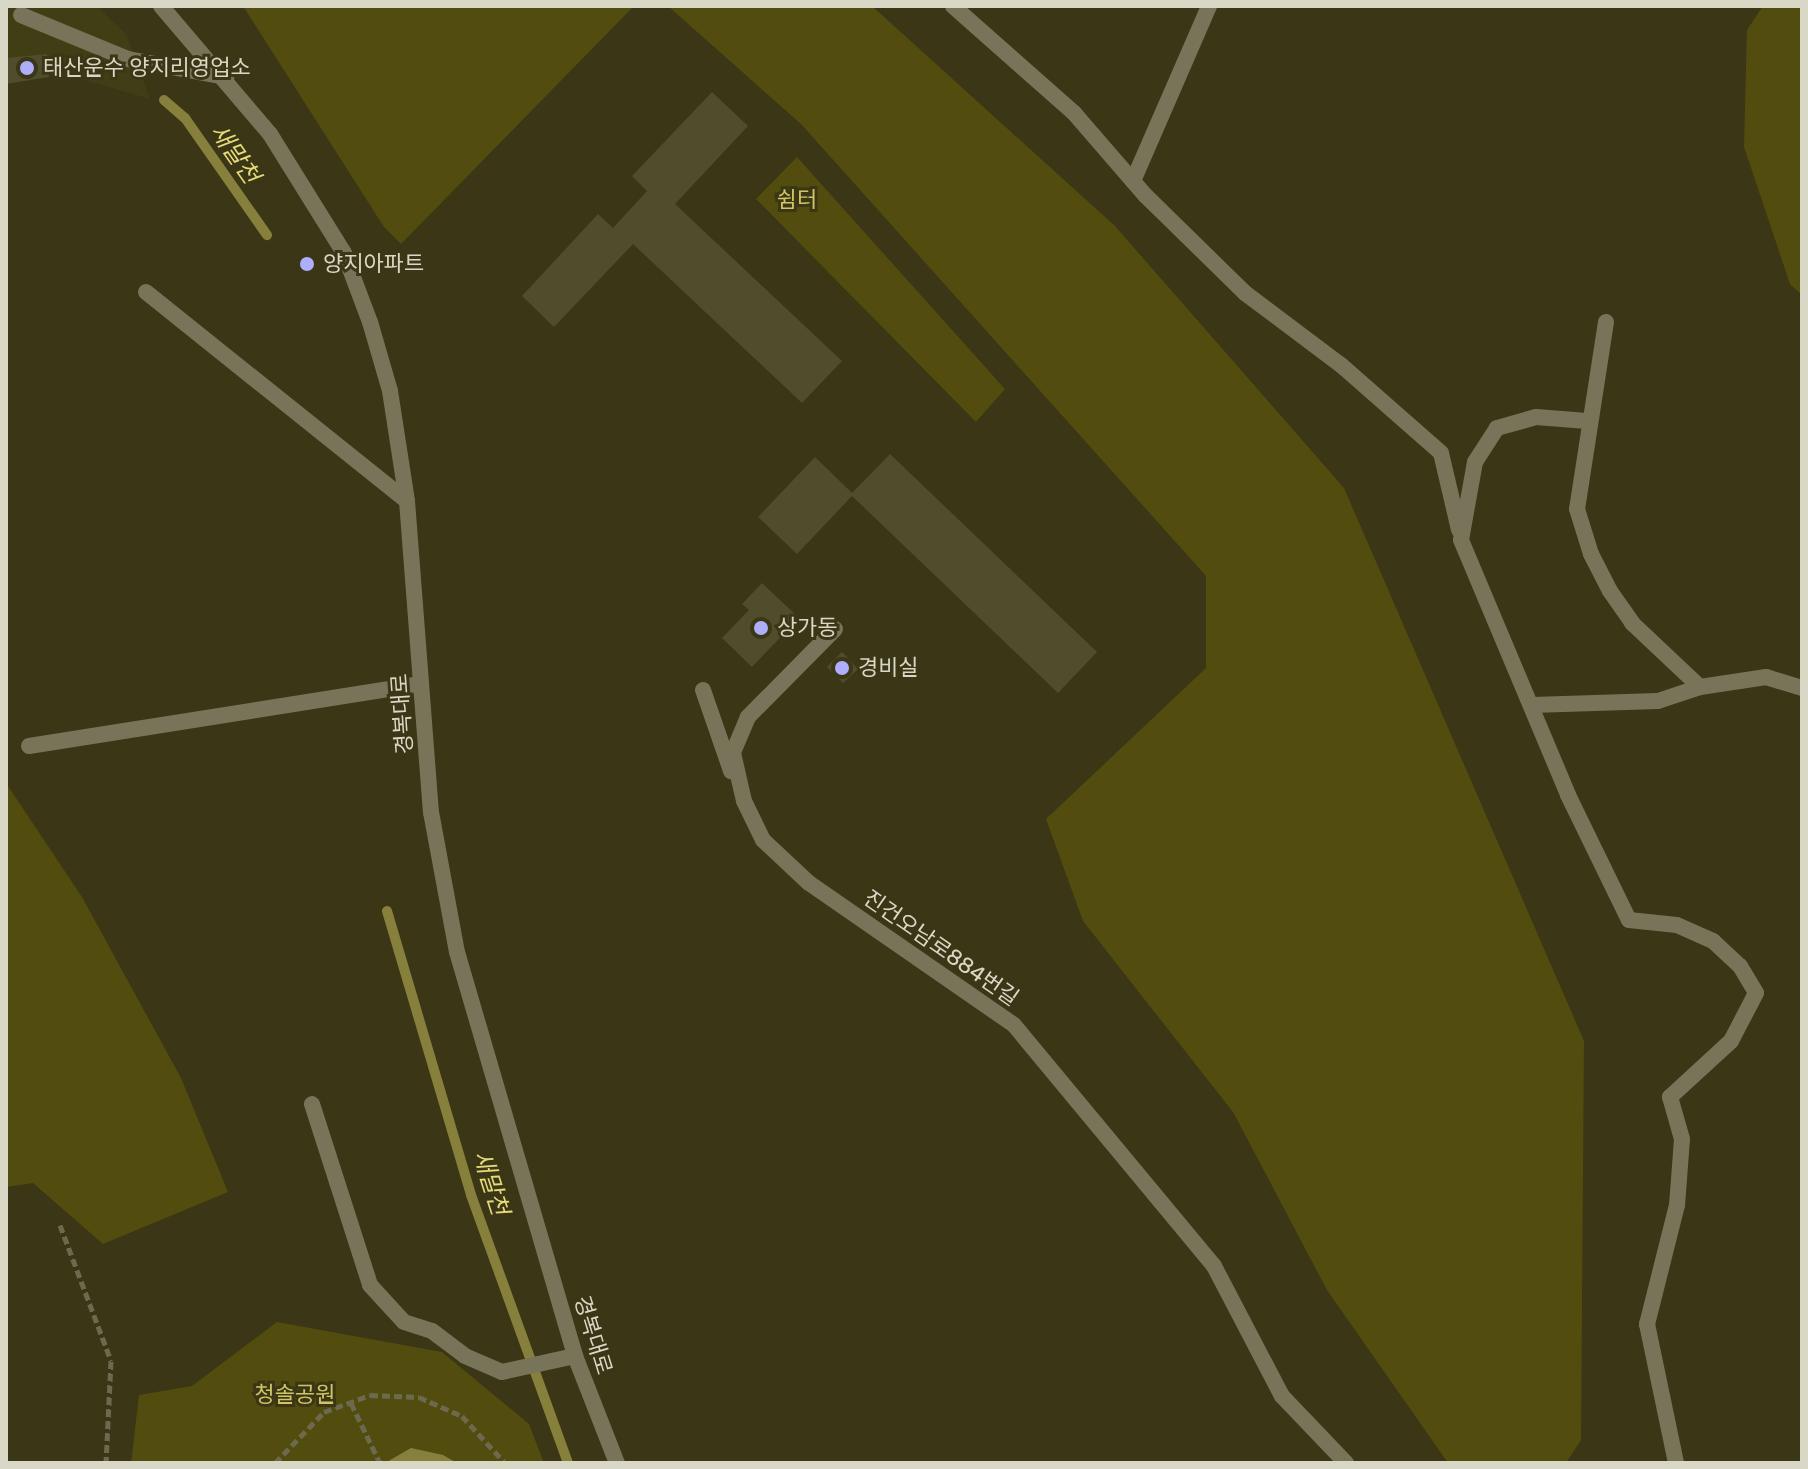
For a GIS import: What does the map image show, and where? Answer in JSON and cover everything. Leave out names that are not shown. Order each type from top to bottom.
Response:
[{"type":"street","name":"경복대로","points":[[161,6],[226,77],[270,134],[344,253],[390,391],[407,501],[431,812],[457,952],[575,1356],[617,1463]]},
{"type":"street","points":[[953,6],[1074,113],[1133,181],[1245,293],[1329,356],[1441,453],[1461,540],[1629,920],[1677,925],[1713,941],[1740,966],[1756,993],[1731,1041],[1670,1097],[1682,1139],[1677,1205],[1647,1324],[1676,1463]]},
{"type":"street","points":[[1133,181],[1209,6]]},
{"type":"street","points":[[21,15],[128,59],[226,77]]},
{"type":"street","points":[[146,292],[407,501]]},
{"type":"street","points":[[1606,322],[1587,421],[1577,509],[1591,554],[1632,623],[1700,687]]},
{"type":"street","points":[[1461,540],[1475,462],[1497,428],[1536,417],[1587,421]]},
{"type":"street","name":"진건오남로884번길","points":[[835,629],[748,717],[733,753],[744,801],[763,840],[809,883],[1014,1025],[1214,1266],[1282,1396],[1346,1463]]},
{"type":"street","points":[[1532,705],[1612,707],[1658,701],[1700,687],[1766,677],[1802,688]]},
{"type":"street","points":[[29,746],[421,684]]},
{"type":"street","points":[[703,690],[744,801]]},
{"type":"street","points":[[312,1104],[370,1285],[404,1322],[432,1331],[477,1361],[502,1372],[575,1356]]},
{"type":"path","points":[[60,1225],[111,1361],[106,1463]]},
{"type":"path","points":[[275,1463],[324,1412],[370,1395],[419,1397],[462,1416],[505,1463]]},
{"type":"path","points":[[351,1403],[380,1463]]},
{"type":"shaded area","points":[[6,6],[97,6],[127,35],[150,99],[49,70],[6,78]]},
{"type":"shaded area","points":[[411,1448],[443,1455],[457,1463],[385,1463]]},
{"type":"green space","points":[[243,6],[634,6],[401,244],[384,227]]},
{"type":"green space","points":[[668,6],[872,6],[1115,226],[1344,488],[1584,1041],[1581,1440],[1566,1463],[1448,1463],[1327,1290],[1233,1112],[1083,921],[1046,819],[1206,668],[1206,576],[801,124]]},
{"type":"green space","points":[[1763,6],[1802,6],[1802,295],[1790,284],[1744,147],[1747,30]]},
{"type":"green space","name":"쉼터","points":[[797,157],[1005,389],[976,422],[756,199]]},
{"type":"green space","points":[[6,783],[82,897],[181,1078],[228,1192],[103,1244],[33,1183],[6,1187]]},
{"type":"green space","name":"청솔공원","points":[[277,1322],[442,1352],[529,1424],[544,1463],[131,1463],[139,1395],[192,1386]]},
{"type":"building","name":"태산운수 양지리영업소","points":[[47,54],[49,77],[6,84],[6,58]]},
{"type":"building","points":[[712,92],[748,126],[675,204],[842,361],[802,403],[633,244],[554,327],[522,296],[598,214],[613,228],[647,191],[632,176]]},
{"type":"building","points":[[890,454],[1097,652],[1058,693],[852,496],[797,554],[758,517],[815,457],[852,493]]},
{"type":"building","name":"상가동","points":[[762,583],[799,618],[752,667],[722,638],[749,610],[742,604]]},
{"type":"building","name":"경비실","points":[[842,652],[858,669],[843,683],[827,667]]},
{"type":"waterway","name":"새말천","points":[[164,100],[185,118],[267,235]]},
{"type":"waterway","name":"새말천","points":[[387,911],[471,1195],[568,1463]]},
{"type":"place","name":"태산운수 양지리영업소","points":[[27,68]]},
{"type":"place","name":"양지아파트","points":[[307,264]]},
{"type":"place","name":"상가동","points":[[761,628]]},
{"type":"place","name":"경비실","points":[[842,668]]}]
